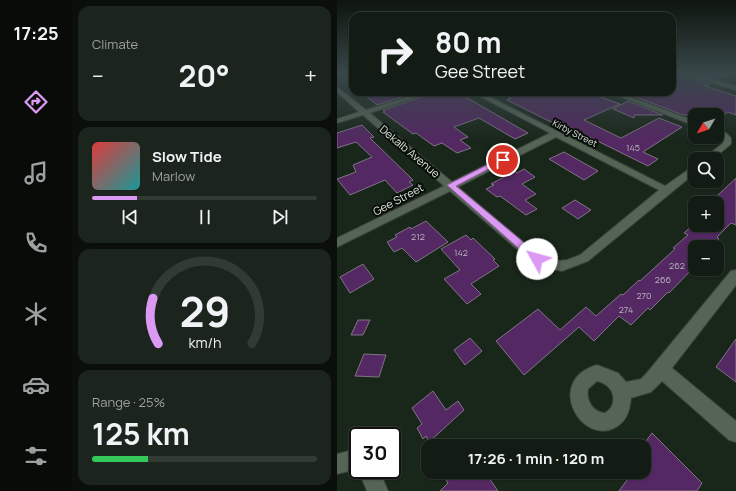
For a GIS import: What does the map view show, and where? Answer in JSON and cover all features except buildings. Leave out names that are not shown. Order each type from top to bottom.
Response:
[{"type":"street","name":"Dekalb Avenue","points":[[346,97],[530,254],[543,263],[561,268],[584,258],[666,190]]},
{"type":"street","points":[[337,121],[413,97]]},
{"type":"street","name":"Kirby Street","points":[[484,97],[666,190]]},
{"type":"street","points":[[624,97],[688,121]]},
{"type":"street","name":"Gee Street","points":[[337,243],[555,134]]},
{"type":"street","points":[[716,152],[727,144],[728,140],[724,137]]},
{"type":"street","points":[[666,190],[688,173]]},
{"type":"street","points":[[622,392],[645,386],[661,369],[736,275]]},
{"type":"street","points":[[661,369],[736,433]]},
{"type":"street","points":[[337,464],[349,461]]},
{"type":"street","points":[[372,479],[378,491]]},
{"type":"route","points":[[503,160],[451,185],[537,259]]}]
